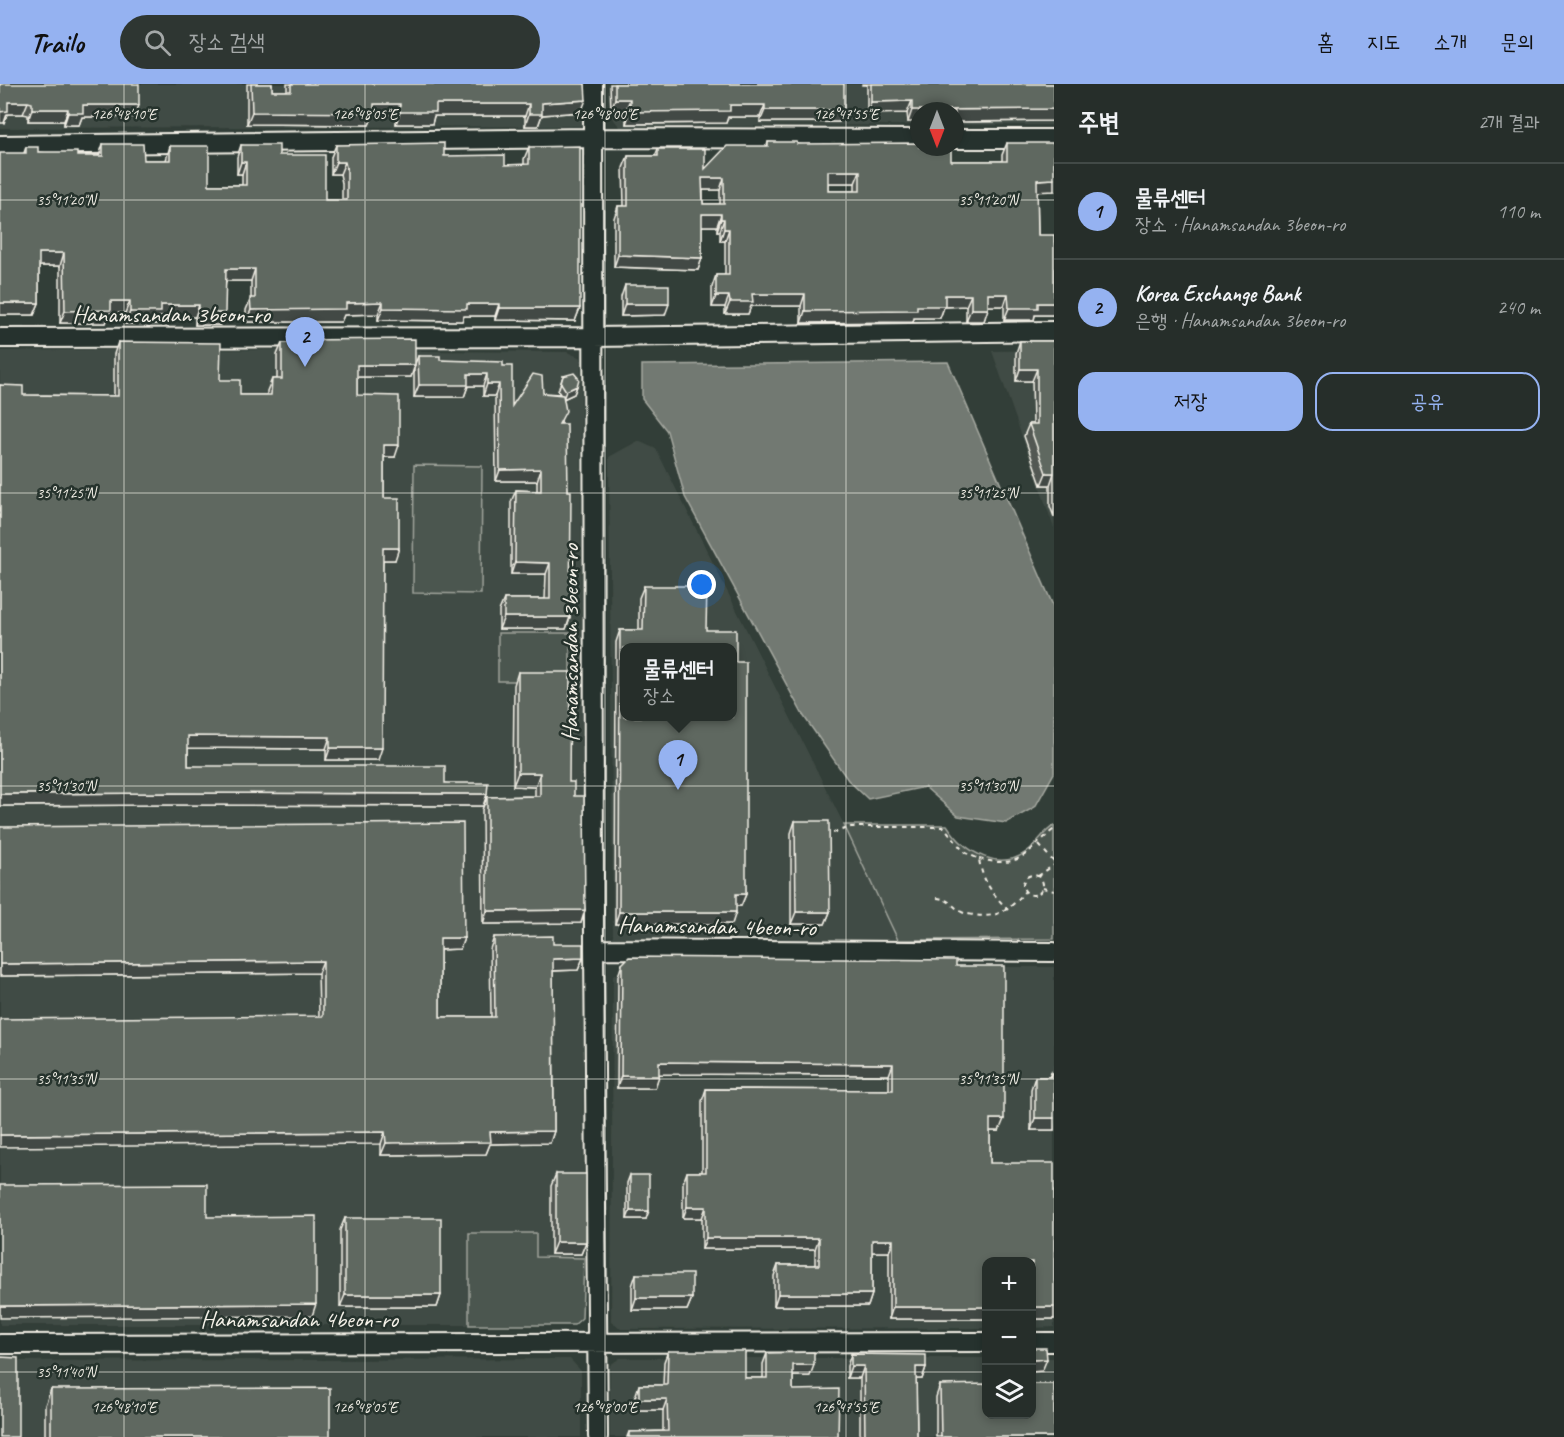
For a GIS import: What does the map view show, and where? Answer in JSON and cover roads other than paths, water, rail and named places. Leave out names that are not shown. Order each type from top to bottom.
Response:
[{"type":"street","name":"Hanamsandan 3beon-ro","points":[[593,84],[594,949]]},
{"type":"street","points":[[0,145],[593,138],[910,139]]},
{"type":"street","points":[[964,139],[1054,139]]},
{"type":"street","name":"Hanamsandan 3beon-ro","points":[[0,338],[594,338],[1054,331]]},
{"type":"street","name":"Hanamsandan 4beon-ro","points":[[598,1437],[594,949],[1054,952]]},
{"type":"street","name":"Hanamsandan 4beon-ro","points":[[0,1344],[982,1342]]},
{"type":"street","points":[[1036,1342],[1054,1342]]},
{"type":"place","name":"Korea Exchange Bank","points":[[305,367]]},
{"type":"place","name":"물류센터","points":[[678,790]]}]
